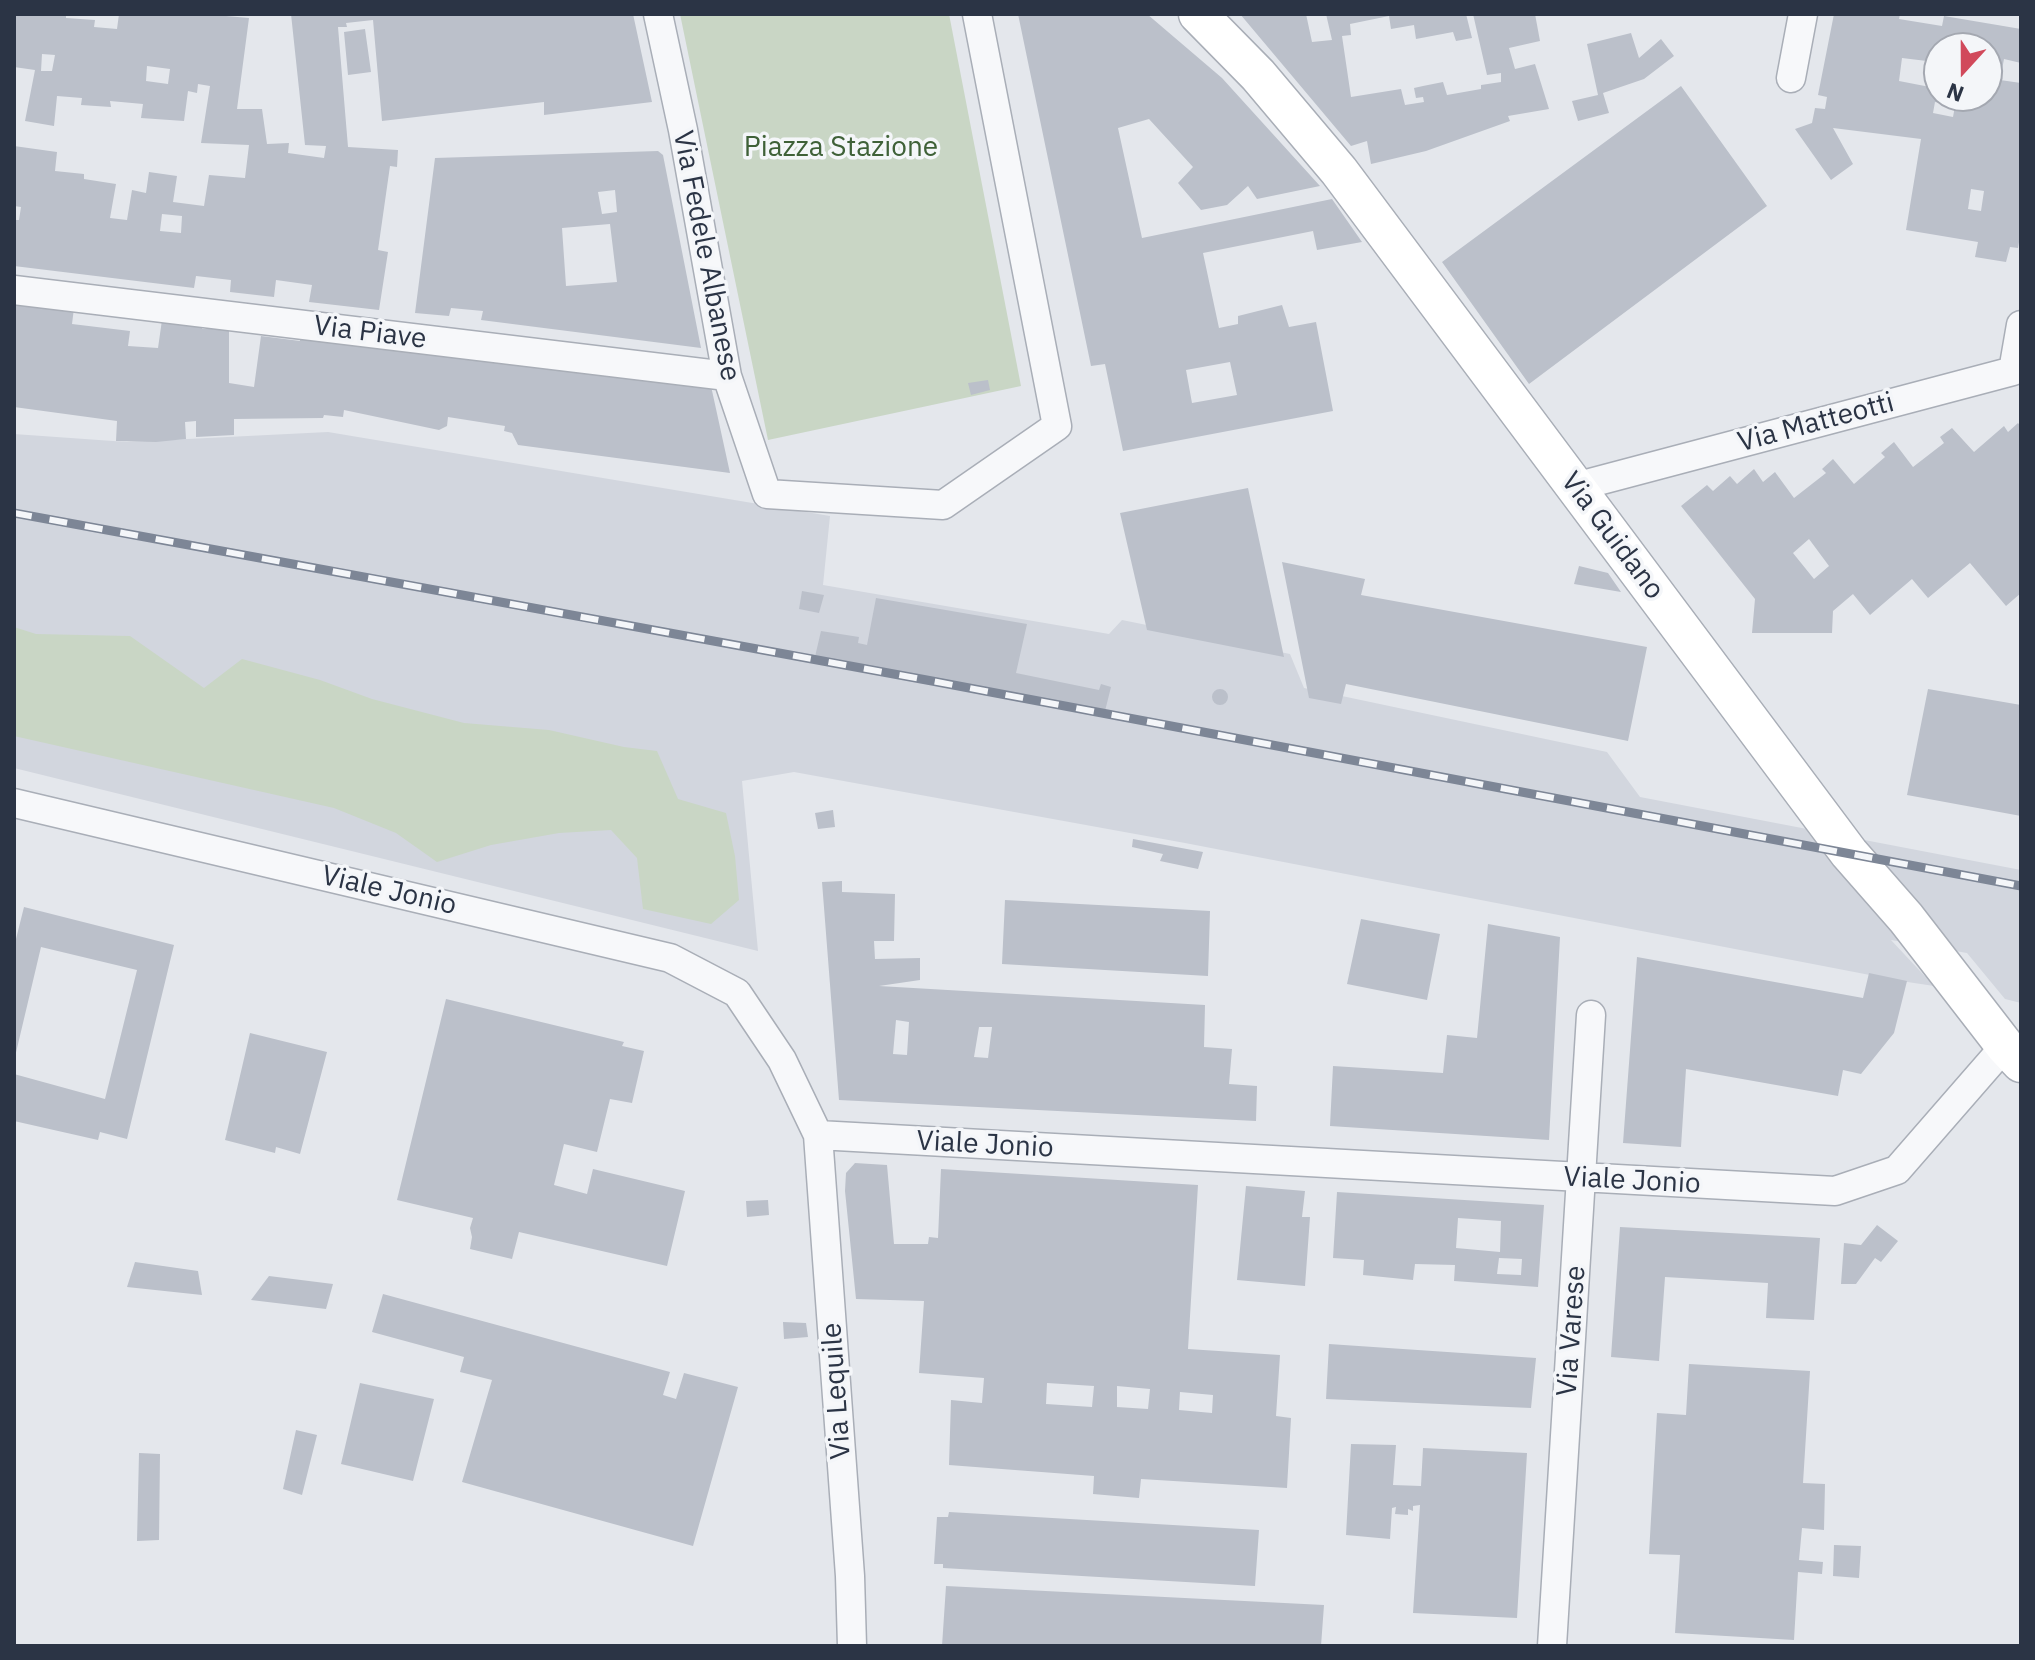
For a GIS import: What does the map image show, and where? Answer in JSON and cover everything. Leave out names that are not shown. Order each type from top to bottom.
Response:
[{"type":"main road","name":"Via Guidano","points":[[1198,14],[1258,75],[1339,171],[1849,853],[1906,918],[2013,1055]]},
{"type":"street","name":"Via Fedele Albanese","points":[[658,14],[683,130],[727,376],[767,494],[943,505],[1057,426],[977,14]]},
{"type":"street","points":[[1791,78],[1803,14]]},
{"type":"street","name":"Via Piave","points":[[14,290],[727,376]]},
{"type":"street","name":"Via Matteotti","points":[[1575,487],[2013,371],[2021,325]]},
{"type":"street","name":"Viale Jonio","points":[[14,803],[670,958],[737,993],[782,1060],[818,1135],[1835,1191],[1897,1170],[2013,1055]]},
{"type":"street","name":"Via Varese","points":[[1552,1646],[1591,1015]]},
{"type":"street","name":"Via Lequile","points":[[818,1135],[849,1560],[852,1646]]},
{"type":"shaded area","points":[[328,432],[830,516],[823,585],[1109,634],[1122,620],[1290,654],[1304,688],[1607,752],[1640,797],[2021,870],[2021,1003],[2005,999],[1967,953],[1891,940],[1934,986],[1901,981],[1185,843],[794,772],[742,781],[758,951],[14,768],[14,434],[127,442]]},
{"type":"green space","name":"Piazza Stazione","points":[[680,14],[949,14],[1021,386],[768,440]]},
{"type":"green space","points":[[14,627],[36,634],[130,636],[204,688],[242,659],[320,680],[372,699],[464,723],[549,730],[657,751],[678,799],[726,813],[735,856],[739,900],[711,924],[643,909],[637,858],[611,830],[559,833],[491,845],[437,862],[396,833],[334,808],[14,736]]},
{"type":"building","points":[[14,14],[66,14],[66,18],[95,20],[94,27],[117,29],[119,14],[203,14],[249,18],[237,109],[262,109],[267,144],[289,143],[288,153],[324,158],[326,146],[305,145],[291,14],[633,14],[652,102],[544,115],[544,102],[382,121],[373,20],[338,27],[348,147],[398,150],[397,167],[390,166],[378,250],[388,252],[379,310],[309,302],[312,285],[276,280],[274,297],[230,292],[231,280],[196,276],[194,288],[14,266],[14,220],[19,220],[21,207],[14,206],[14,146],[57,152],[55,171],[84,174],[84,179],[116,184],[110,218],[127,220],[132,190],[146,193],[149,172],[177,176],[173,202],[204,206],[209,175],[245,178],[249,145],[201,143],[210,86],[198,84],[197,93],[188,91],[184,121],[141,118],[143,104],[110,101],[111,107],[81,105],[82,98],[57,96],[54,126],[25,121],[35,70],[14,67]],"holes":[[[42,54],[55,55],[52,71],[41,71]],[[147,66],[170,69],[168,84],[146,81]],[[162,214],[182,216],[181,233],[160,231]]]},
{"type":"building","points":[[1018,14],[1147,14],[1222,78],[1320,186],[1257,199],[1248,186],[1227,205],[1201,210],[1178,183],[1193,167],[1149,119],[1118,128],[1142,238],[1332,199],[1362,242],[1317,250],[1313,231],[1203,253],[1219,328],[1238,324],[1238,316],[1282,305],[1289,327],[1316,322],[1333,411],[1123,451],[1105,364],[1091,366]],"holes":[[[1230,362],[1237,395],[1192,403],[1186,370]]]},
{"type":"building","points":[[1240,14],[1306,14],[1312,42],[1332,40],[1326,14],[1466,14],[1472,38],[1456,41],[1453,32],[1416,39],[1414,25],[1391,29],[1389,16],[1350,24],[1351,35],[1342,36],[1351,97],[1401,89],[1405,105],[1424,102],[1423,97],[1416,98],[1414,88],[1443,82],[1447,95],[1501,82],[1501,73],[1487,75],[1473,14],[1535,14],[1540,41],[1509,48],[1515,69],[1535,64],[1549,109],[1508,116],[1510,121],[1426,151],[1371,164],[1367,141],[1351,146]]},
{"type":"building","points":[[1834,14],[1900,14],[1899,19],[1942,26],[1944,16],[2021,29],[2021,63],[2004,59],[2003,64],[2003,32],[1923,32],[1923,61],[1902,58],[1899,81],[1923,86],[1923,112],[1953,117],[1954,112],[2003,112],[2003,80],[2021,83],[2021,230],[2018,248],[2010,247],[2006,262],[1975,257],[1978,242],[1906,230],[1921,139],[1833,128],[1853,164],[1831,180],[1795,129],[1812,123],[1815,108],[1825,109],[1827,97],[1818,95]],"holes":[[[1971,189],[1984,191],[1981,211],[1968,209]]]},
{"type":"building","points":[[365,29],[371,72],[348,75],[344,32]]},
{"type":"building","points":[[1631,33],[1639,58],[1661,39],[1674,56],[1644,79],[1603,93],[1609,113],[1578,121],[1572,101],[1598,95],[1587,44]]},
{"type":"building","points":[[1681,86],[1767,206],[1529,384],[1442,262]]},
{"type":"building","points":[[658,151],[663,155],[701,348],[481,320],[483,311],[451,308],[449,316],[415,313],[435,158]],"holes":[[[615,190],[617,212],[602,214],[598,192]],[[610,224],[617,282],[566,286],[562,228]]]},
{"type":"building","points":[[14,300],[74,308],[72,324],[130,331],[128,346],[158,348],[162,320],[204,322],[202,329],[229,329],[229,383],[254,387],[261,336],[300,341],[300,335],[711,386],[730,473],[518,445],[512,433],[504,431],[505,426],[448,417],[447,426],[439,430],[344,410],[343,417],[234,419],[234,435],[196,437],[196,421],[185,422],[186,439],[116,441],[117,421],[14,407]]},
{"type":"building","points":[[988,380],[990,390],[971,395],[968,383]]},
{"type":"building","points":[[2018,423],[2021,427],[2021,593],[2006,606],[1970,563],[1928,598],[1912,579],[1870,615],[1853,594],[1833,611],[1832,633],[1752,633],[1755,599],[1681,506],[1707,485],[1713,491],[1730,476],[1737,484],[1754,469],[1763,482],[1775,472],[1794,498],[1826,473],[1822,469],[1833,459],[1854,484],[1885,457],[1881,453],[1894,442],[1913,467],[1944,443],[1940,437],[1952,428],[1974,452],[2004,426],[2008,432]],"holes":[[[1809,539],[1829,566],[1814,579],[1793,553]]]},
{"type":"building","points":[[1248,488],[1284,657],[1147,630],[1120,513]]},
{"type":"building","points":[[1282,562],[1365,579],[1361,595],[1647,647],[1628,741],[1346,684],[1341,704],[1309,698]]},
{"type":"building","points":[[1579,566],[1608,573],[1621,592],[1574,584]]},
{"type":"building","points":[[802,591],[824,595],[819,613],[799,609]]},
{"type":"building","points":[[876,598],[1027,624],[1016,673],[1099,690],[1101,684],[1111,687],[1105,711],[814,661],[821,631],[859,637],[858,643],[867,645]]},
{"type":"building","points":[[1220,689],[1228,697],[1220,705],[1212,697]]},
{"type":"building","points":[[1928,689],[2021,705],[2021,816],[1907,795]]},
{"type":"building","points":[[833,810],[835,827],[818,829],[815,813]]},
{"type":"building","points":[[1133,839],[1203,852],[1198,869],[1160,861],[1163,854],[1132,847]]},
{"type":"building","points":[[842,881],[842,892],[895,894],[894,941],[874,941],[875,959],[920,958],[920,980],[879,986],[1205,1005],[1204,1047],[1232,1049],[1229,1084],[1257,1086],[1256,1121],[839,1100],[822,882]],"holes":[[[896,1020],[909,1022],[907,1055],[893,1054]],[[979,1027],[992,1027],[988,1058],[974,1057]]]},
{"type":"building","points":[[1005,900],[1210,911],[1208,976],[1002,964]]},
{"type":"building","points":[[24,907],[174,945],[127,1139],[100,1132],[98,1140],[14,1121],[14,1074],[105,1099],[137,970],[41,947],[14,1061],[14,947]]},
{"type":"building","points":[[1361,919],[1440,934],[1427,1000],[1347,984]]},
{"type":"building","points":[[1488,924],[1560,937],[1549,1140],[1330,1126],[1333,1066],[1443,1073],[1447,1035],[1477,1038]]},
{"type":"building","points":[[1637,957],[1863,998],[1869,973],[1907,981],[1894,1033],[1861,1074],[1843,1070],[1838,1096],[1686,1069],[1681,1147],[1623,1143]]},
{"type":"building","points":[[446,999],[624,1042],[622,1046],[644,1051],[632,1103],[610,1099],[597,1152],[564,1144],[554,1185],[587,1194],[593,1169],[685,1191],[667,1266],[519,1232],[512,1259],[470,1249],[473,1218],[397,1200]]},
{"type":"building","points":[[250,1033],[327,1052],[300,1154],[276,1147],[275,1153],[225,1140]]},
{"type":"building","points":[[855,1163],[887,1165],[894,1244],[928,1244],[929,1237],[938,1238],[941,1169],[1198,1185],[1188,1349],[1280,1355],[1276,1416],[1291,1418],[1287,1488],[1141,1479],[1139,1498],[1093,1494],[1094,1476],[949,1465],[951,1400],[982,1403],[984,1378],[919,1373],[924,1301],[856,1299],[845,1191],[846,1173]],"holes":[[[1047,1383],[1094,1386],[1092,1407],[1046,1404]],[[1117,1386],[1150,1389],[1148,1409],[1117,1407]],[[1180,1392],[1213,1395],[1212,1413],[1179,1410]]]},
{"type":"building","points":[[1246,1186],[1305,1191],[1302,1217],[1310,1217],[1305,1286],[1237,1280]]},
{"type":"building","points":[[1337,1192],[1544,1205],[1538,1287],[1454,1281],[1455,1265],[1415,1264],[1413,1280],[1363,1275],[1364,1260],[1333,1258]],"holes":[[[1458,1218],[1501,1221],[1500,1252],[1456,1248]],[[1499,1258],[1522,1259],[1521,1275],[1497,1274]]]},
{"type":"building","points":[[768,1200],[769,1215],[747,1217],[746,1201]]},
{"type":"building","points":[[1877,1225],[1898,1241],[1881,1262],[1875,1258],[1856,1284],[1841,1284],[1844,1243],[1861,1245]]},
{"type":"building","points":[[1620,1227],[1820,1238],[1814,1320],[1766,1318],[1768,1283],[1665,1277],[1659,1361],[1611,1357]]},
{"type":"building","points":[[135,1262],[198,1271],[202,1295],[127,1287]]},
{"type":"building","points":[[269,1276],[333,1284],[326,1309],[251,1300]]},
{"type":"building","points":[[383,1294],[670,1372],[663,1395],[676,1399],[684,1373],[738,1387],[693,1546],[462,1482],[492,1380],[460,1372],[464,1357],[372,1332]]},
{"type":"building","points":[[783,1322],[806,1323],[808,1337],[784,1339]]},
{"type":"building","points":[[1329,1344],[1536,1358],[1531,1408],[1326,1399]]},
{"type":"building","points":[[1689,1364],[1810,1371],[1803,1483],[1825,1484],[1824,1530],[1802,1528],[1799,1560],[1823,1562],[1822,1574],[1798,1572],[1794,1640],[1675,1633],[1680,1555],[1649,1554],[1657,1413],[1686,1415]]},
{"type":"building","points":[[360,1383],[434,1399],[413,1481],[341,1464]]},
{"type":"building","points":[[296,1430],[317,1435],[302,1495],[283,1489]]},
{"type":"building","points":[[1351,1444],[1396,1445],[1393,1485],[1421,1486],[1423,1448],[1527,1453],[1517,1618],[1413,1613],[1420,1505],[1413,1506],[1413,1511],[1408,1509],[1408,1515],[1395,1514],[1396,1507],[1392,1508],[1390,1539],[1346,1535]]},
{"type":"building","points":[[139,1453],[160,1454],[159,1540],[137,1541]]},
{"type":"building","points":[[949,1512],[1259,1530],[1255,1586],[943,1568],[943,1564],[934,1564],[937,1517],[948,1517]]},
{"type":"building","points":[[1834,1545],[1861,1546],[1859,1578],[1833,1576]]},
{"type":"building","points":[[946,1586],[1324,1605],[1321,1646],[942,1646]]},
{"type":"railway","points":[[14,513],[932,681],[2021,886]]}]
